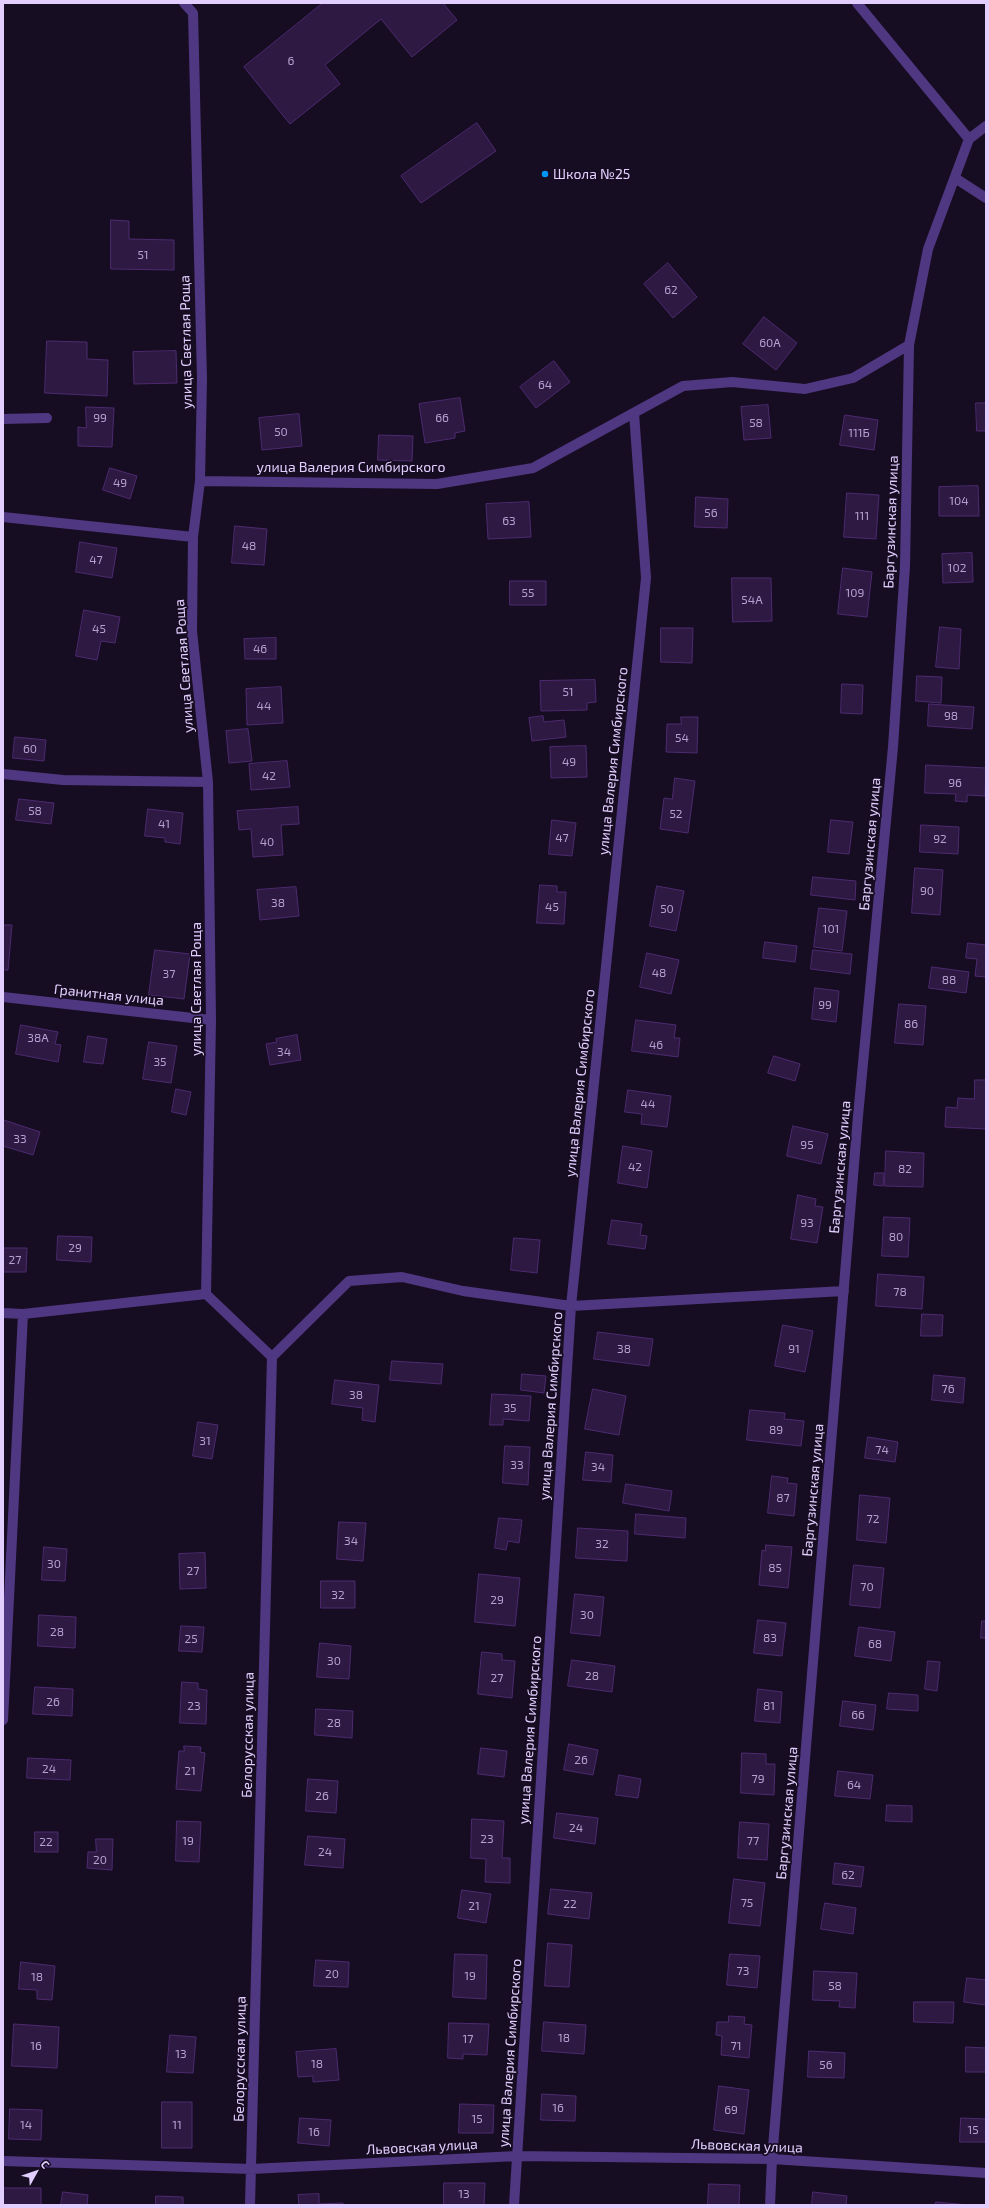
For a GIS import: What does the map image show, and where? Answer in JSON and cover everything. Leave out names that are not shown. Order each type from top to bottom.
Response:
[{"type":"street","name":"улица Светлая Роща","points":[[184,3],[193,13],[202,379],[200,481],[193,538],[192,631],[208,782],[212,1020],[206,1294]]},
{"type":"street","points":[[857,3],[969,139],[986,126]]},
{"type":"street","name":"Баргузинская улица","points":[[770,2205],[772,2159],[858,1116],[893,747],[904,582],[909,345],[928,249],[969,139]]},
{"type":"street","points":[[955,178],[986,198]]},
{"type":"street","points":[[634,413],[683,386],[732,382],[805,389],[853,378],[909,345]]},
{"type":"street","name":"улица Валерия Симбирского","points":[[200,481],[437,484],[533,468],[634,413],[646,578],[571,1306],[514,2205]]},
{"type":"street","points":[[3,419],[47,418]]},
{"type":"street","points":[[3,517],[193,538]]},
{"type":"street","points":[[3,774],[63,780],[208,782]]},
{"type":"street","name":"Гранитная улица","points":[[3,997],[212,1020]]},
{"type":"street","points":[[3,1314],[24,1314],[206,1294],[272,1357],[349,1281],[402,1277],[464,1291],[571,1306],[844,1291]]},
{"type":"street","points":[[3,1720],[24,1314]]},
{"type":"street","name":"Белорусская улица","points":[[250,2205],[272,1357]]},
{"type":"street","name":"Львовская улица","points":[[3,2161],[251,2169],[517,2156],[772,2159],[986,2173]]},
{"type":"building","points":[[323,3],[443,3],[457,20],[412,57],[381,19],[325,65],[340,84],[290,124],[244,67]]},
{"type":"building","points":[[477,123],[496,151],[421,203],[401,176]]},
{"type":"building","points":[[111,220],[129,221],[129,239],[174,240],[174,270],[111,269]]},
{"type":"building","points":[[668,263],[697,297],[673,318],[644,284]]},
{"type":"building","points":[[764,317],[797,343],[776,370],[743,344]]},
{"type":"building","points":[[47,341],[87,342],[87,359],[108,360],[107,396],[45,393]]},
{"type":"building","points":[[176,351],[177,383],[134,384],[133,352]]},
{"type":"building","points":[[554,361],[570,382],[536,408],[520,387]]},
{"type":"building","points":[[460,398],[465,431],[455,433],[455,438],[425,443],[419,404]]},
{"type":"building","points":[[976,403],[986,403],[986,431],[977,431]]},
{"type":"building","points":[[768,405],[771,438],[744,440],[741,407]]},
{"type":"building","points":[[86,407],[114,408],[112,447],[78,446],[78,427],[86,428]]},
{"type":"building","points":[[299,414],[302,446],[262,450],[259,418]]},
{"type":"building","points":[[845,415],[878,420],[874,450],[840,445]]},
{"type":"building","points":[[379,435],[413,436],[412,461],[378,460]]},
{"type":"building","points":[[110,468],[137,476],[130,499],[103,490]]},
{"type":"building","points":[[978,486],[979,516],[939,516],[939,487]]},
{"type":"building","points":[[847,493],[879,495],[876,539],[844,537]]},
{"type":"building","points":[[696,497],[728,499],[727,528],[695,527]]},
{"type":"building","points":[[529,502],[531,537],[488,539],[486,504]]},
{"type":"building","points":[[235,526],[267,529],[264,565],[232,563]]},
{"type":"building","points":[[80,542],[117,548],[112,578],[76,572]]},
{"type":"building","points":[[972,553],[973,582],[943,583],[942,554]]},
{"type":"building","points":[[843,568],[872,572],[867,617],[838,614]]},
{"type":"building","points":[[732,578],[771,578],[772,621],[733,622]]},
{"type":"building","points":[[510,581],[546,581],[546,605],[510,605]]},
{"type":"building","points":[[84,610],[120,617],[115,643],[101,641],[97,660],[76,656]]},
{"type":"building","points":[[940,627],[961,629],[959,669],[936,667]]},
{"type":"building","points":[[661,628],[693,628],[692,663],[661,662]]},
{"type":"building","points":[[276,638],[276,659],[245,659],[244,639]]},
{"type":"building","points":[[917,676],[942,677],[941,703],[916,701]]},
{"type":"building","points":[[595,680],[596,702],[587,703],[587,710],[541,711],[540,681]]},
{"type":"building","points":[[842,684],[863,685],[862,714],[841,713]]},
{"type":"building","points":[[281,687],[283,723],[247,725],[246,689]]},
{"type":"building","points":[[929,704],[974,707],[972,729],[928,726]]},
{"type":"building","points":[[543,716],[544,722],[564,720],[566,737],[532,741],[529,718]]},
{"type":"building","points":[[681,717],[698,717],[697,753],[666,752],[667,724],[681,724]]},
{"type":"building","points":[[248,729],[252,761],[229,763],[226,731]]},
{"type":"building","points":[[15,737],[46,740],[44,761],[13,758]]},
{"type":"building","points":[[586,746],[587,777],[551,778],[550,747]]},
{"type":"building","points":[[287,761],[290,787],[251,790],[249,764]]},
{"type":"building","points":[[926,765],[986,768],[985,796],[967,795],[967,802],[955,801],[956,794],[925,793]]},
{"type":"building","points":[[675,778],[695,781],[688,833],[660,829],[664,798],[672,799]]},
{"type":"building","points":[[19,799],[54,803],[51,824],[16,820]]},
{"type":"building","points":[[298,807],[299,824],[281,825],[283,855],[253,857],[251,829],[239,830],[237,811]]},
{"type":"building","points":[[148,809],[183,813],[180,844],[165,842],[165,838],[145,836]]},
{"type":"building","points":[[552,820],[576,823],[572,856],[549,854]]},
{"type":"building","points":[[831,820],[853,822],[849,854],[828,852]]},
{"type":"building","points":[[921,825],[959,827],[958,854],[920,852]]},
{"type":"building","points":[[915,868],[943,870],[940,915],[912,913]]},
{"type":"building","points":[[813,877],[856,881],[855,900],[811,895]]},
{"type":"building","points":[[540,885],[557,886],[557,892],[566,892],[564,924],[537,923]]},
{"type":"building","points":[[657,886],[684,891],[676,931],[650,926]]},
{"type":"building","points":[[296,887],[299,916],[260,920],[257,890]]},
{"type":"building","points":[[819,908],[847,911],[842,951],[814,947]]},
{"type":"building","points":[[3,925],[12,925],[8,970],[3,970]]},
{"type":"building","points":[[765,942],[797,946],[795,962],[763,958]]},
{"type":"building","points":[[968,943],[986,945],[986,977],[975,976],[977,959],[966,958]]},
{"type":"building","points":[[155,950],[190,954],[184,999],[149,995]]},
{"type":"building","points":[[813,950],[852,954],[850,974],[811,969]]},
{"type":"building","points":[[647,953],[679,960],[671,994],[640,987]]},
{"type":"building","points":[[932,967],[969,972],[966,993],[929,988]]},
{"type":"building","points":[[815,988],[839,991],[836,1022],[812,1019]]},
{"type":"building","points":[[899,1004],[926,1006],[923,1045],[895,1043]]},
{"type":"building","points":[[636,1020],[676,1025],[674,1038],[680,1038],[678,1057],[632,1051]]},
{"type":"building","points":[[21,1025],[58,1032],[55,1044],[61,1045],[58,1062],[16,1054]]},
{"type":"building","points":[[297,1035],[301,1060],[270,1065],[266,1044],[277,1042],[276,1039]]},
{"type":"building","points":[[88,1036],[107,1039],[103,1064],[84,1062]]},
{"type":"building","points":[[149,1042],[177,1046],[171,1083],[143,1079]]},
{"type":"building","points":[[774,1056],[800,1064],[795,1081],[768,1073]]},
{"type":"building","points":[[975,1080],[986,1080],[986,1129],[945,1127],[946,1107],[957,1108],[958,1098],[974,1099]]},
{"type":"building","points":[[176,1089],[191,1092],[186,1115],[172,1112]]},
{"type":"building","points":[[628,1090],[671,1096],[667,1127],[641,1124],[642,1114],[625,1112]]},
{"type":"building","points":[[4,1120],[40,1132],[33,1155],[3,1146]]},
{"type":"building","points":[[793,1126],[828,1134],[821,1164],[787,1156]]},
{"type":"building","points":[[623,1146],[652,1151],[647,1188],[618,1183]]},
{"type":"building","points":[[886,1151],[924,1153],[923,1187],[885,1186]]},
{"type":"building","points":[[875,1173],[884,1173],[883,1186],[874,1185]]},
{"type":"building","points":[[798,1195],[816,1199],[815,1206],[823,1207],[817,1243],[791,1239]]},
{"type":"building","points":[[884,1217],[910,1218],[908,1257],[882,1256]]},
{"type":"building","points":[[612,1220],[642,1224],[640,1235],[647,1236],[645,1249],[608,1244]]},
{"type":"building","points":[[58,1236],[92,1237],[91,1262],[57,1260]]},
{"type":"building","points":[[514,1238],[540,1240],[537,1273],[511,1270]]},
{"type":"building","points":[[3,1248],[27,1248],[26,1272],[3,1272]]},
{"type":"building","points":[[878,1274],[924,1277],[922,1309],[876,1306]]},
{"type":"building","points":[[922,1314],[943,1315],[942,1336],[921,1336]]},
{"type":"building","points":[[783,1325],[813,1331],[805,1372],[775,1366]]},
{"type":"building","points":[[598,1332],[653,1339],[649,1366],[594,1359]]},
{"type":"building","points":[[392,1361],[443,1364],[441,1384],[390,1380]]},
{"type":"building","points":[[522,1374],[546,1376],[544,1393],[521,1390]]},
{"type":"building","points":[[934,1375],[965,1378],[963,1403],[932,1400]]},
{"type":"building","points":[[335,1380],[379,1385],[375,1422],[362,1420],[363,1408],[332,1404]]},
{"type":"building","points":[[593,1389],[626,1396],[619,1435],[585,1429]]},
{"type":"building","points":[[492,1394],[531,1396],[529,1421],[503,1419],[503,1425],[490,1425]]},
{"type":"building","points":[[750,1410],[785,1413],[784,1419],[804,1421],[801,1446],[747,1440]]},
{"type":"building","points":[[198,1422],[218,1425],[212,1459],[193,1456]]},
{"type":"building","points":[[868,1437],[898,1442],[895,1462],[865,1458]]},
{"type":"building","points":[[505,1446],[530,1447],[528,1485],[503,1483]]},
{"type":"building","points":[[586,1452],[613,1455],[611,1482],[583,1480]]},
{"type":"building","points":[[772,1476],[788,1478],[787,1483],[797,1484],[794,1516],[768,1513]]},
{"type":"building","points":[[626,1484],[672,1491],[669,1511],[623,1503]]},
{"type":"building","points":[[860,1495],[890,1498],[886,1543],[857,1540]]},
{"type":"building","points":[[636,1514],[686,1518],[685,1538],[635,1534]]},
{"type":"building","points":[[499,1518],[522,1520],[519,1543],[508,1541],[506,1550],[495,1548]]},
{"type":"building","points":[[339,1522],[366,1523],[363,1561],[337,1559]]},
{"type":"building","points":[[578,1528],[628,1531],[627,1561],[576,1558]]},
{"type":"building","points":[[766,1545],[792,1547],[788,1588],[759,1585],[762,1550],[765,1551]]},
{"type":"building","points":[[44,1547],[67,1549],[65,1581],[42,1580]]},
{"type":"building","points":[[205,1553],[206,1588],[180,1589],[179,1554]]},
{"type":"building","points":[[854,1565],[884,1568],[880,1608],[850,1605]]},
{"type":"building","points":[[479,1574],[520,1578],[515,1626],[475,1622]]},
{"type":"building","points":[[321,1581],[355,1581],[355,1608],[321,1608]]},
{"type":"building","points":[[575,1594],[604,1597],[600,1636],[571,1633]]},
{"type":"building","points":[[39,1615],[76,1617],[75,1648],[38,1646]]},
{"type":"building","points":[[758,1620],[786,1623],[782,1656],[754,1653]]},
{"type":"building","points":[[982,1621],[986,1621],[986,1638],[981,1638]]},
{"type":"building","points":[[181,1626],[204,1627],[202,1652],[179,1651]]},
{"type":"building","points":[[859,1627],[895,1632],[891,1661],[855,1656]]},
{"type":"building","points":[[320,1643],[351,1646],[349,1679],[317,1677]]},
{"type":"building","points":[[482,1652],[502,1654],[502,1660],[515,1661],[512,1698],[478,1694]]},
{"type":"building","points":[[572,1660],[615,1666],[612,1692],[568,1686]]},
{"type":"building","points":[[928,1661],[940,1662],[937,1691],[925,1689]]},
{"type":"building","points":[[182,1682],[198,1683],[198,1689],[207,1690],[206,1724],[180,1723]]},
{"type":"building","points":[[35,1687],[73,1689],[72,1716],[33,1714]]},
{"type":"building","points":[[758,1689],[782,1692],[780,1723],[755,1721]]},
{"type":"building","points":[[889,1693],[918,1695],[918,1711],[887,1709]]},
{"type":"building","points":[[843,1701],[876,1705],[873,1730],[840,1726]]},
{"type":"building","points":[[316,1709],[353,1711],[352,1738],[315,1735]]},
{"type":"building","points":[[569,1744],[598,1750],[593,1775],[564,1770]]},
{"type":"building","points":[[184,1746],[201,1747],[200,1752],[205,1753],[201,1791],[176,1789],[179,1751],[184,1751]]},
{"type":"building","points":[[481,1748],[507,1751],[504,1777],[478,1774]]},
{"type":"building","points":[[742,1753],[766,1754],[766,1764],[775,1764],[774,1795],[741,1793]]},
{"type":"building","points":[[28,1758],[71,1760],[70,1780],[27,1778]]},
{"type":"building","points":[[838,1771],[873,1775],[870,1799],[835,1796]]},
{"type":"building","points":[[619,1775],[641,1779],[638,1798],[616,1795]]},
{"type":"building","points":[[308,1779],[338,1781],[336,1813],[306,1811]]},
{"type":"building","points":[[887,1805],[912,1806],[912,1822],[886,1821]]},
{"type":"building","points":[[557,1813],[598,1818],[595,1844],[554,1838]]},
{"type":"building","points":[[472,1819],[504,1821],[502,1858],[510,1858],[510,1883],[485,1882],[486,1859],[471,1858]]},
{"type":"building","points":[[177,1821],[201,1822],[199,1862],[176,1861]]},
{"type":"building","points":[[740,1822],[769,1824],[767,1860],[738,1858]]},
{"type":"building","points":[[35,1832],[58,1832],[58,1852],[35,1852]]},
{"type":"building","points":[[308,1836],[345,1839],[343,1868],[305,1865]]},
{"type":"building","points":[[96,1839],[113,1839],[112,1870],[87,1868],[88,1852],[96,1852]]},
{"type":"building","points":[[835,1863],[864,1867],[861,1887],[833,1884]]},
{"type":"building","points":[[734,1879],[765,1883],[760,1926],[729,1923]]},
{"type":"building","points":[[551,1889],[592,1893],[589,1919],[548,1914]]},
{"type":"building","points":[[462,1890],[491,1894],[486,1923],[458,1918]]},
{"type":"building","points":[[825,1903],[856,1908],[853,1934],[821,1929]]},
{"type":"building","points":[[548,1943],[572,1945],[569,1987],[545,1986]]},
{"type":"building","points":[[455,1954],[487,1955],[486,1999],[453,1997]]},
{"type":"building","points":[[730,1954],[760,1956],[757,1988],[727,1985]]},
{"type":"building","points":[[316,1960],[349,1962],[348,1987],[314,1986]]},
{"type":"building","points":[[21,1962],[55,1966],[52,2000],[37,1999],[37,1990],[19,1989]]},
{"type":"building","points":[[814,1971],[857,1973],[855,2008],[839,2007],[840,2001],[813,2000]]},
{"type":"building","points":[[967,1978],[986,1980],[986,2005],[964,2002]]},
{"type":"building","points":[[914,2002],[954,2002],[953,2023],[914,2022]]},
{"type":"building","points":[[729,2016],[745,2017],[744,2024],[752,2025],[749,2058],[721,2055],[722,2036],[716,2035],[717,2022],[728,2022]]},
{"type":"building","points":[[544,2022],[586,2025],[584,2054],[542,2051]]},
{"type":"building","points":[[449,2023],[489,2024],[487,2055],[463,2054],[463,2059],[448,2058]]},
{"type":"building","points":[[14,2024],[59,2027],[57,2068],[12,2066]]},
{"type":"building","points":[[170,2035],[196,2037],[193,2073],[167,2072]]},
{"type":"building","points":[[966,2047],[986,2048],[986,2072],[966,2072]]},
{"type":"building","points":[[336,2049],[339,2080],[313,2082],[313,2076],[298,2077],[296,2052]]},
{"type":"building","points":[[809,2051],[845,2053],[844,2078],[808,2077]]},
{"type":"building","points":[[719,2086],[749,2090],[744,2134],[714,2130]]},
{"type":"building","points":[[542,2094],[576,2096],[575,2121],[541,2120]]},
{"type":"building","points":[[162,2102],[192,2102],[192,2148],[162,2148]]},
{"type":"building","points":[[460,2104],[494,2105],[493,2133],[459,2133]]},
{"type":"building","points":[[10,2109],[42,2110],[41,2140],[9,2139]]},
{"type":"building","points":[[300,2118],[331,2120],[329,2146],[298,2143]]},
{"type":"building","points":[[961,2118],[986,2119],[986,2142],[960,2142]]},
{"type":"building","points":[[444,2183],[485,2183],[484,2205],[444,2205]]},
{"type":"building","points":[[709,2184],[740,2185],[739,2205],[708,2205]]},
{"type":"building","points":[[4,2188],[41,2188],[41,2205],[3,2205]]},
{"type":"building","points":[[63,2192],[88,2195],[87,2205],[61,2205]]},
{"type":"building","points":[[813,2192],[847,2196],[846,2205],[812,2205]]},
{"type":"building","points":[[319,2194],[319,2204],[343,2203],[343,2205],[299,2205],[298,2195]]},
{"type":"building","points":[[156,2196],[183,2197],[183,2205],[156,2205]]},
{"type":"building","points":[[936,2202],[968,2205],[935,2205]]},
{"type":"place","name":"Школа №25","points":[[545,174]]}]
